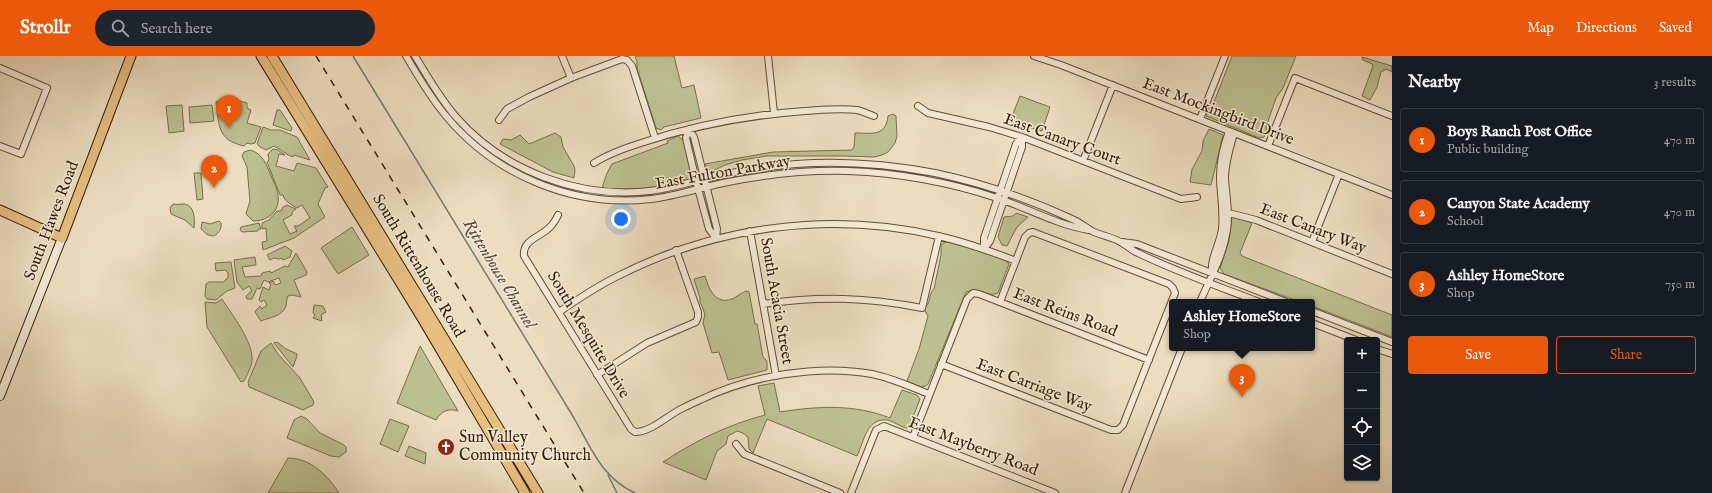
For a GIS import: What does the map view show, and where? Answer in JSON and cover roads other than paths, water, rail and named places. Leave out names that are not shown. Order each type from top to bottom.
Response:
[{"type":"main road","name":"South Hawes Road","points":[[0,396],[131,56]]},
{"type":"main road","name":"South Rittenhouse Road","points":[[261,56],[355,200],[538,493]]},
{"type":"main road","name":"South Rittenhouse Road","points":[[272,56],[418,311],[525,493]]},
{"type":"main road","points":[[0,210],[62,238]]},
{"type":"street","name":"East Fulton Parkway","points":[[406,56],[433,100],[457,129],[487,156],[520,176],[571,194],[616,200],[652,199],[698,188],[773,174],[849,171],[900,175],[964,188],[997,198],[1072,228],[1093,231]]},
{"type":"street","name":"East Fulton Parkway","points":[[415,56],[432,85],[457,119],[483,142],[500,155],[532,172],[565,184],[609,192],[652,191],[704,179],[773,166],[826,163],[850,163],[892,167],[936,174],[1006,193],[1074,219],[1093,231],[1121,242],[1136,244],[1278,299]]},
{"type":"street","points":[[562,56],[571,78]]},
{"type":"street","points":[[768,56],[774,114]]},
{"type":"street","name":"East Mockingbird Drive","points":[[1034,56],[1113,85],[1392,195]]},
{"type":"street","points":[[1200,119],[1225,56]]},
{"type":"street","points":[[499,120],[507,109],[571,78],[622,59],[628,60],[632,66],[655,138]]},
{"type":"street","points":[[0,68],[47,88],[21,154],[0,146]]},
{"type":"street","points":[[1268,146],[1295,78],[1392,116]]},
{"type":"street","points":[[1083,161],[1113,85]]},
{"type":"street","name":"East Canary Court","points":[[918,106],[928,113],[989,127],[1022,137],[1181,199],[1198,197]]},
{"type":"street","points":[[594,163],[655,138],[689,128],[739,118],[840,109],[858,110],[874,116]]},
{"type":"street","points":[[689,128],[686,138],[696,181],[709,229],[716,238]]},
{"type":"street","points":[[689,128],[694,137],[717,228],[716,238]]},
{"type":"street","points":[[1201,299],[1212,274],[1211,265],[1218,247],[1226,213],[1220,169],[1222,153],[1232,132]]},
{"type":"street","points":[[984,249],[984,238],[997,198],[1016,144],[1022,137]]},
{"type":"street","points":[[984,249],[990,241],[1004,201],[1022,147],[1022,137]]},
{"type":"street","points":[[1312,242],[1339,174]]},
{"type":"street","name":"East Canary Way","points":[[1226,213],[1256,220],[1392,274]]},
{"type":"street","name":"South Mesquite Drive","points":[[558,215],[551,227],[526,244],[523,250],[524,256],[631,429],[635,432],[645,430],[681,409],[734,386],[776,376]]},
{"type":"street","points":[[559,312],[586,293],[617,276],[676,250],[716,238],[750,231],[814,224],[845,224],[884,227],[939,236],[984,249],[1016,261]]},
{"type":"street","name":"South Acacia Street","points":[[750,231],[776,376]]},
{"type":"street","points":[[1000,302],[1025,237],[1029,233],[1037,232],[1169,284],[1173,288],[1173,299]]},
{"type":"street","points":[[763,304],[795,299],[840,298],[891,302],[922,308],[939,236]]},
{"type":"street","name":"East Fulton Parkway","points":[[1121,242],[1135,252],[1251,299]]},
{"type":"street","points":[[597,375],[647,344],[696,322],[698,316],[676,250]]},
{"type":"street","name":"East Reins Road","points":[[942,364],[967,299],[971,294],[979,294],[1149,360]]},
{"type":"street","points":[[1149,360],[1169,309]]},
{"type":"street","points":[[1315,313],[1392,342]]},
{"type":"street","points":[[1315,324],[1348,337]]},
{"type":"street","points":[[1380,349],[1392,354]]},
{"type":"street","points":[[1125,493],[1181,351]]},
{"type":"street","name":"East Carriage Way","points":[[942,364],[1111,430],[1118,430],[1123,425],[1149,360]]},
{"type":"street","points":[[913,437],[942,364]]},
{"type":"street","points":[[776,376],[807,372],[857,372],[887,378],[930,394]]},
{"type":"street","name":"East Mayberry Road","points":[[851,493],[875,432],[880,427],[887,427],[1055,493]]},
{"type":"street","points":[[736,444],[744,454],[840,493]]},
{"type":"waterway","name":"Rittenhouse Channel","points":[[353,56],[574,418],[598,461],[614,479],[635,493]]},
{"type":"waterway","name":"Rittenhouse Channel","points":[[608,475],[617,493]]},
{"type":"railway","points":[[316,56],[584,493]]},
{"type":"place","name":"Boys Ranch Post Office","points":[[229,128]]},
{"type":"place","name":"Canyon State Academy","points":[[214,188]]},
{"type":"place","name":"Ashley HomeStore","points":[[1242,397]]},
{"type":"place","name":"Sun Valley Community Church","points":[[446,447]]}]
